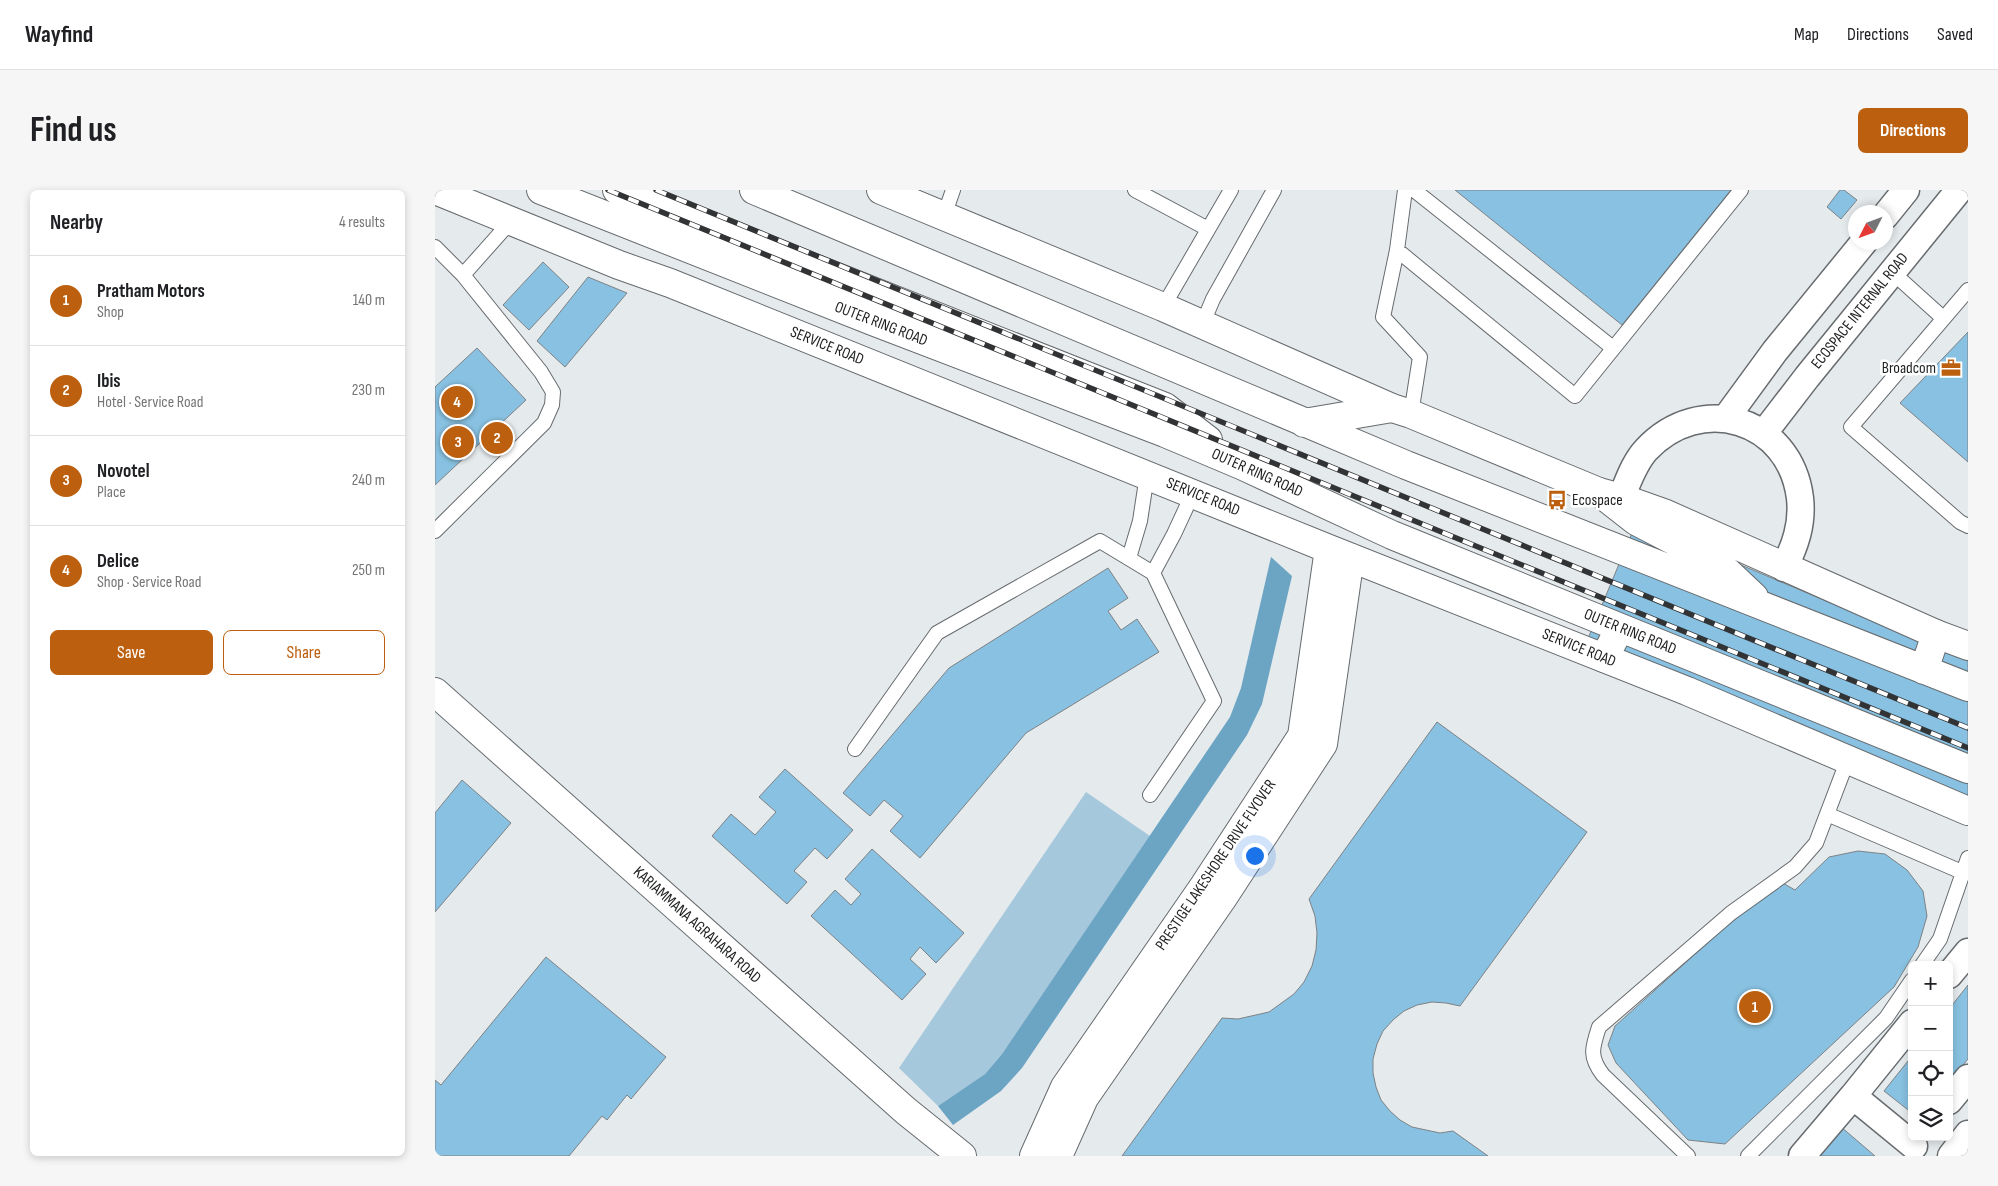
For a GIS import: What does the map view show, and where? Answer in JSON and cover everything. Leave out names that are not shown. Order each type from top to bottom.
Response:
[{"type":"main road","name":"SERVICE ROAD","points":[[435,190],[1604,658],[1968,811]]},
{"type":"main road","name":"OUTER RING ROAD","points":[[541,190],[875,322],[1165,433],[1241,465],[1392,535],[1968,769]]},
{"type":"main road","points":[[617,190],[1165,407],[1241,465]]},
{"type":"main road","points":[[754,190],[1304,423],[1765,608],[1968,687]]},
{"type":"main road","points":[[881,190],[1163,307],[1402,411],[1610,495],[1666,514],[1783,568],[1968,646]]},
{"type":"main road","points":[[1304,423],[1402,411]]},
{"type":"main road","points":[[1610,495],[1636,521],[1719,564],[1765,608]]},
{"type":"main road","name":"PRESTIGE LAKESHORE DRIVE FLYOVER","points":[[1034,1156],[1065,1087],[1323,744],[1340,553]]},
{"type":"main road","points":[[1604,658],[1620,628]]},
{"type":"main road","points":[[1924,670],[1936,634]]},
{"type":"main road","name":"KARIAMMANA AGRAHARA ROAD","points":[[435,692],[906,1111],[961,1156]]},
{"type":"main road","name":"PRESTIGE LAKESHORE DRIVE FLYOVER","points":[[1058,1156],[1084,1098],[1213,892]]},
{"type":"street","points":[[1893,206],[1906,190]]},
{"type":"street","name":"ECOSPACE INTERNAL ROAD","points":[[1764,433],[1807,376],[1959,190]]},
{"type":"street","points":[[1726,418],[1775,351],[1857,250]]},
{"type":"street","points":[[1610,495],[1635,467],[1645,452],[1657,440],[1673,429],[1689,422],[1707,418],[1726,418],[1744,422],[1764,433],[1779,450],[1796,482],[1800,499],[1800,518],[1796,543],[1783,568]]},
{"type":"street","points":[[1953,971],[1968,952]]},
{"type":"street","points":[[1802,1156],[1908,1027]]},
{"type":"street","points":[[1953,1096],[1968,1078]]},
{"type":"street","points":[[1853,1096],[1913,1146]]},
{"type":"street","points":[[1951,1156],[1968,1134]]},
{"type":"lane","points":[[944,216],[953,190]]},
{"type":"lane","points":[[1135,190],[1207,229]]},
{"type":"lane","points":[[1163,307],[1231,190]]},
{"type":"lane","points":[[1203,325],[1213,299],[1274,190]]},
{"type":"lane","points":[[1402,411],[1420,357],[1383,317],[1397,250],[1405,190]]},
{"type":"lane","points":[[1414,190],[1613,348]]},
{"type":"lane","points":[[1397,250],[1575,396],[1741,190]]},
{"type":"lane","points":[[463,275],[511,220]]},
{"type":"lane","points":[[435,247],[463,275],[541,372],[553,392],[552,405],[544,423],[435,531]]},
{"type":"lane","points":[[1892,272],[1943,318]]},
{"type":"lane","points":[[1968,290],[1851,427],[1960,522],[1968,526]]},
{"type":"lane","points":[[1129,558],[1139,521],[1147,474]]},
{"type":"lane","points":[[1153,572],[1193,493]]},
{"type":"lane","points":[[855,749],[937,633],[1100,541],[1153,572],[1214,701],[1150,795]]},
{"type":"lane","points":[[1688,1156],[1603,1075],[1593,1062],[1593,1045],[1599,1027],[1731,913],[1795,867],[1816,843],[1848,759]]},
{"type":"lane","points":[[1827,814],[1965,865],[1940,938],[1925,961]]},
{"type":"lane","points":[[1748,1156],[1886,1018],[1908,986]]},
{"type":"shaded area","points":[[1271,557],[1292,576],[1262,704],[1247,735],[1022,1068],[1001,1091],[953,1125],[938,1106],[985,1074],[1002,1054],[1230,717],[1241,688]]},
{"type":"shaded area","points":[[1086,792],[1150,836],[1002,1054],[985,1074],[938,1106],[899,1068]]},
{"type":"building","points":[[1455,190],[1731,190],[1622,325]]},
{"type":"building","points":[[1840,190],[1844,190],[1857,200],[1853,205],[1848,205],[1848,211],[1841,219],[1827,207]]},
{"type":"building","points":[[543,262],[569,287],[529,330],[503,305]]},
{"type":"building","points":[[588,277],[627,293],[565,367],[537,341]]},
{"type":"building","name":"Broadcom","points":[[1968,332],[1968,462],[1900,403]]},
{"type":"building","points":[[477,348],[526,400],[435,485],[435,387]]},
{"type":"building","points":[[1637,521],[1968,661],[1968,809],[1584,648]]},
{"type":"building","points":[[1108,568],[1128,598],[1108,611],[1121,630],[1137,619],[1159,652],[1026,733],[920,858],[890,831],[903,816],[884,800],[870,816],[843,793],[949,668]]},
{"type":"building","points":[[1437,722],[1587,832],[1460,1006],[1432,1002],[1417,1005],[1404,1011],[1393,1020],[1383,1031],[1377,1044],[1373,1059],[1373,1073],[1381,1100],[1390,1111],[1412,1127],[1440,1133],[1453,1131],[1488,1156],[1122,1156],[1222,1018],[1238,1019],[1269,1012],[1294,994],[1304,982],[1312,966],[1316,950],[1315,916],[1309,899]]},
{"type":"building","points":[[785,769],[853,830],[827,859],[815,848],[794,871],[807,882],[787,904],[712,836],[731,814],[755,835],[776,812],[759,797]]},
{"type":"building","points":[[462,780],[511,823],[435,912],[435,813]]},
{"type":"building","points":[[872,849],[964,933],[936,963],[920,947],[910,959],[926,974],[902,1000],[811,916],[835,890],[851,905],[861,894],[845,879]]},
{"type":"building","points":[[1858,851],[1885,854],[1907,870],[1923,891],[1927,916],[1918,947],[1894,987],[1725,1144],[1688,1140],[1616,1063],[1608,1045],[1615,1026],[1723,929],[1781,882],[1795,890],[1829,857]]},
{"type":"building","points":[[546,957],[666,1057],[631,1099],[627,1095],[607,1120],[602,1116],[569,1156],[435,1156],[435,1080],[441,1085]]},
{"type":"building","points":[[1968,985],[1968,1059],[1953,1077],[1953,1006]]},
{"type":"building","points":[[1908,1061],[1908,1110],[1884,1091]]},
{"type":"building","points":[[1840,1126],[1875,1156],[1815,1156]]},
{"type":"railway","points":[[608,190],[1968,748]]},
{"type":"railway","points":[[656,190],[1968,728]]},
{"type":"place","name":"Broadcom","points":[[1951,368]]},
{"type":"place","name":"Delice","points":[[457,402]]},
{"type":"place","name":"Ibis","points":[[497,438]]},
{"type":"place","name":"Novotel","points":[[458,442]]},
{"type":"place","name":"Ecospace","points":[[1557,500]]},
{"type":"place","name":"Pratham Motors","points":[[1755,1007]]}]
